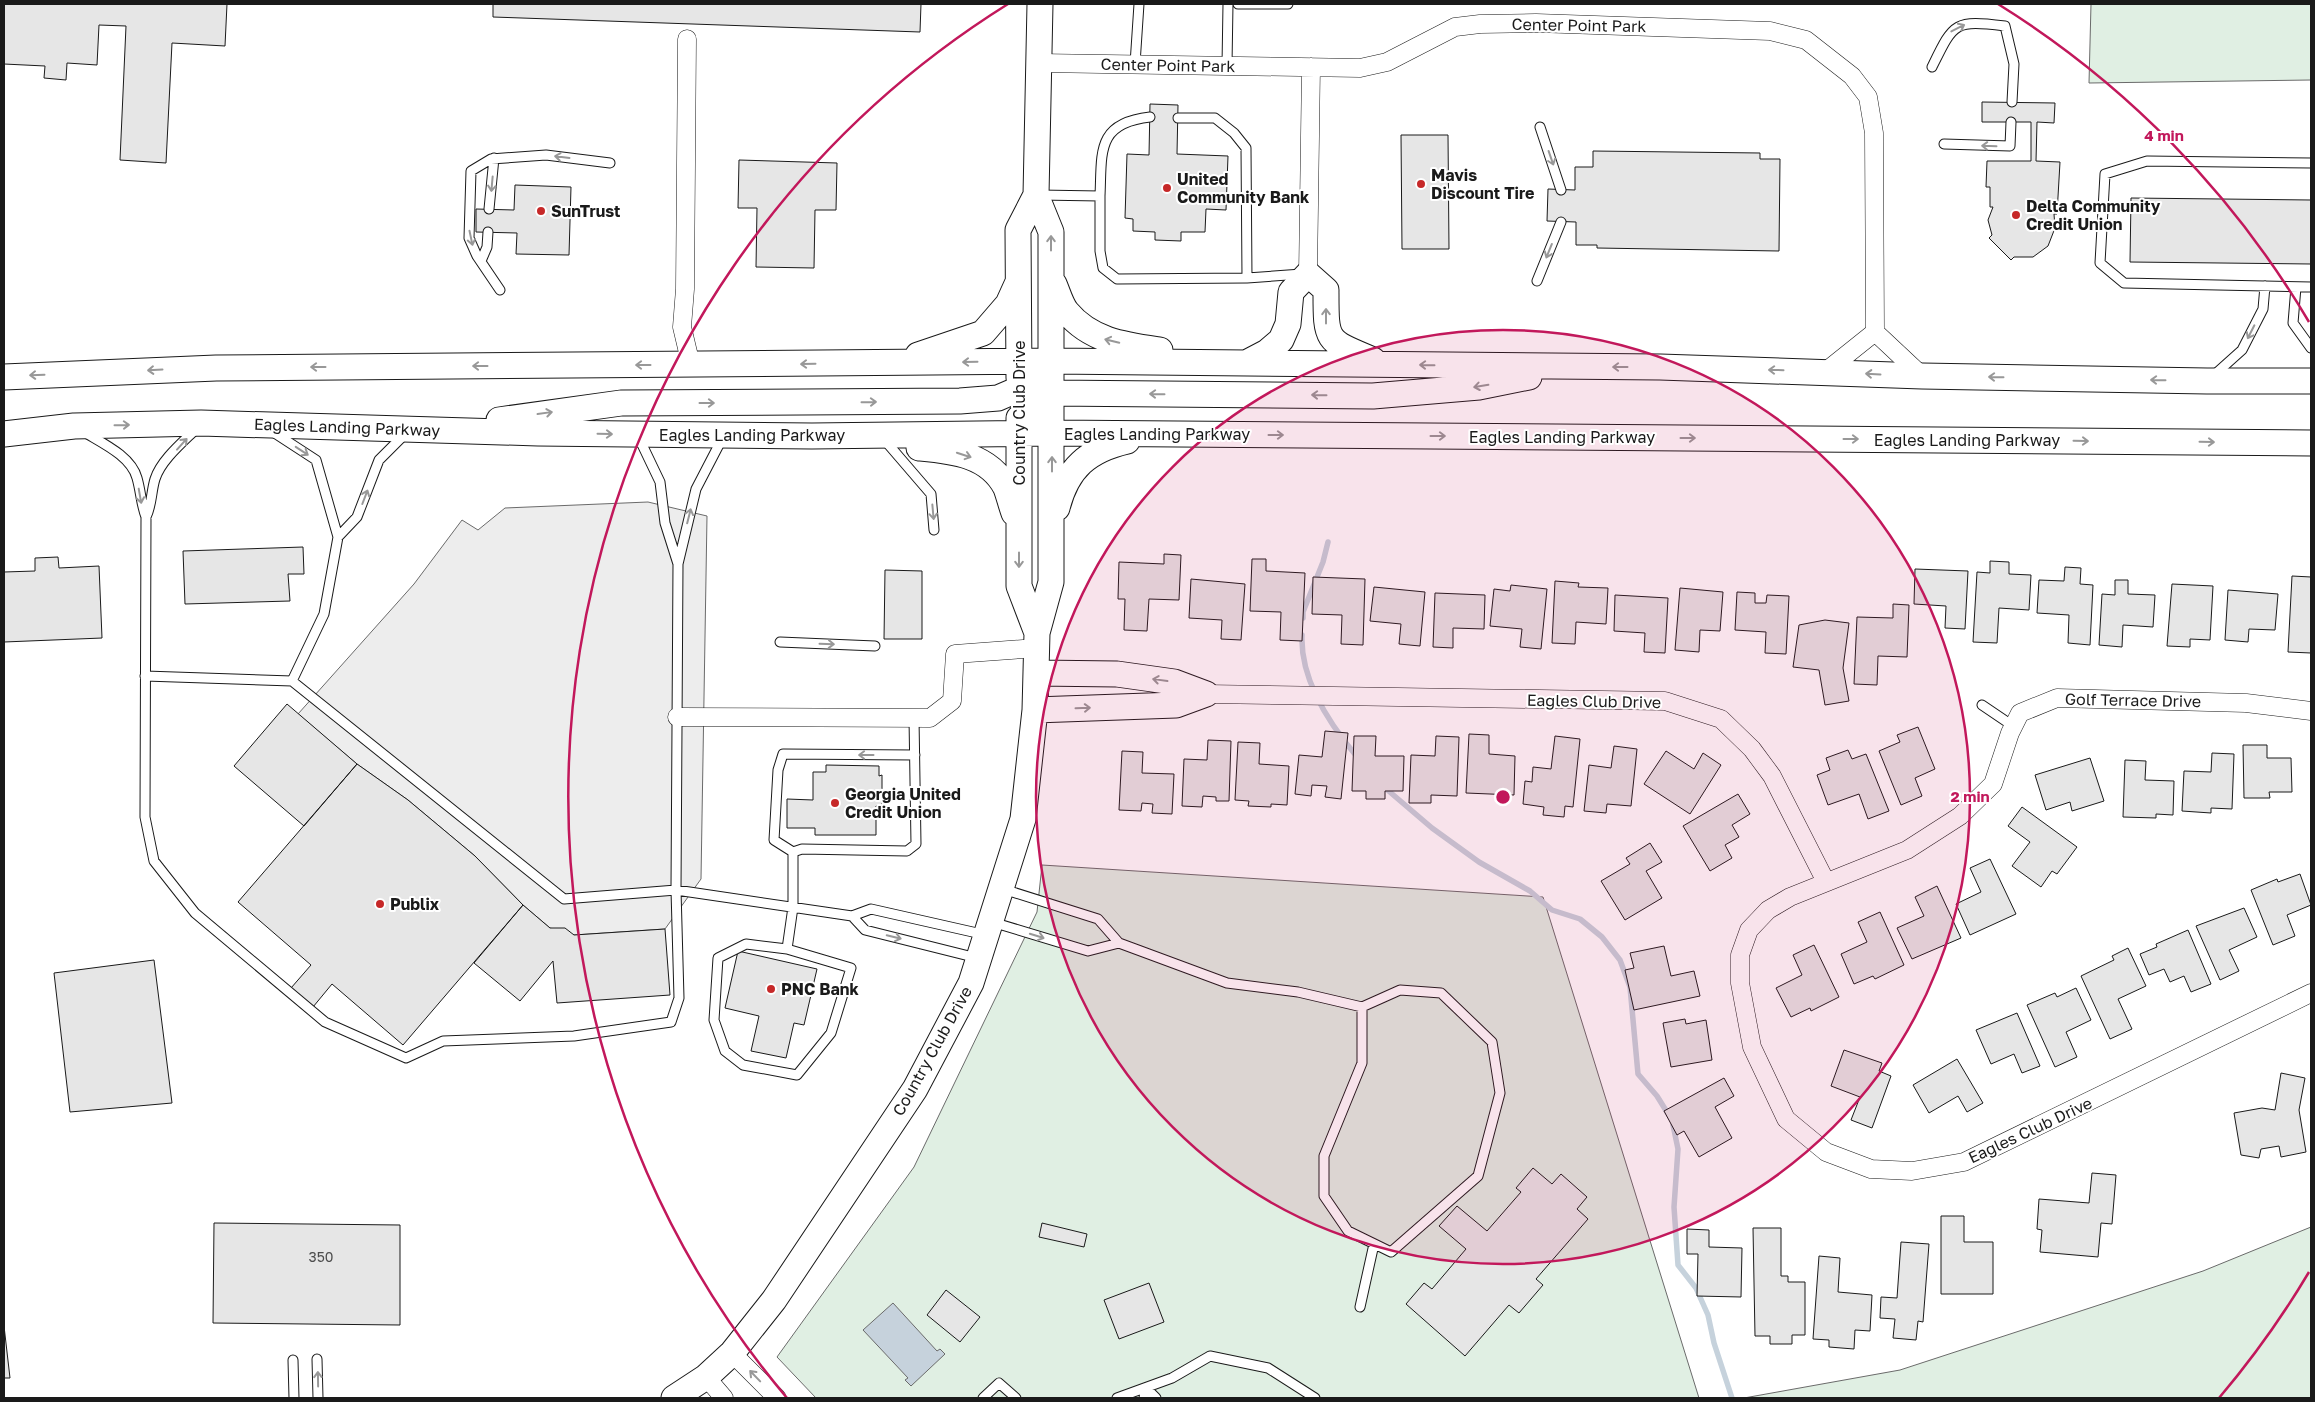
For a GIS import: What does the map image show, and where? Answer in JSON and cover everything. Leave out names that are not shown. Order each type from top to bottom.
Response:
[{"type":"main road","name":"Country Club Drive","points":[[674,1398],[706,1377],[732,1353],[774,1300],[915,1089],[971,983],[1023,819],[1035,710],[1037,640],[1051,582],[1051,232],[1036,195],[1040,4]]},
{"type":"main road","name":"Country Club Drive","points":[[1036,195],[1018,230],[1019,586],[1037,640]]},
{"type":"main road","points":[[1051,277],[1066,311],[1089,333],[1107,341],[1246,363],[1267,352],[1281,340],[1288,324],[1291,292],[1308,274],[1326,290],[1326,329],[1338,346],[1384,364]]},
{"type":"main road","points":[[895,363],[983,333],[1008,304],[1019,280]]},
{"type":"main road","points":[[4,377],[216,368],[1052,361],[1580,367],[1922,376],[2311,381]]},
{"type":"main road","points":[[419,430],[621,402],[960,401],[998,398],[1019,389],[1052,361]]},
{"type":"main road","points":[[1019,434],[1035,399],[1052,393],[1373,396],[1479,387],[1580,367]]},
{"type":"main road","name":"Eagles Landing Parkway","points":[[4,434],[74,426],[201,423],[419,430],[812,436],[1155,434],[2311,443]]},
{"type":"main road","points":[[1052,528],[1060,495],[1074,470],[1093,452],[1155,434]]},
{"type":"main road","points":[[812,436],[954,452],[970,456],[987,466],[997,475],[1006,488],[1019,527]]},
{"type":"main road","points":[[2278,443],[2311,448]]},
{"type":"main road","points":[[1037,673],[1117,674],[1174,682],[1206,694]]},
{"type":"main road","points":[[1035,710],[1176,705],[1206,694]]},
{"type":"street","name":"Center Point Park","points":[[1040,63],[1360,68],[1387,62],[1455,27],[1480,24],[1536,23],[1770,31],[1806,40],[1852,76],[1868,98],[1874,133],[1875,332]]},
{"type":"street","points":[[687,39],[685,289],[682,326],[691,365]]},
{"type":"street","points":[[1308,274],[1311,67]]},
{"type":"street","points":[[1825,372],[1875,332],[1922,376]]},
{"type":"street","points":[[677,717],[930,718],[952,701],[955,654],[1037,640]]},
{"type":"street","name":"Eagles Club Drive","points":[[1206,694],[1665,701],[1721,719],[1752,749],[1772,776],[1826,882],[1790,897],[1768,910],[1749,930],[1740,955],[1740,983],[1752,1046],[1786,1119],[1826,1152],[1871,1170],[1912,1171],[1964,1162],[2311,993]]},
{"type":"street","name":"Golf Terrace Drive","points":[[1826,882],[1907,850],[1960,816],[1993,784],[2020,714],[2057,698],[2246,703],[2311,711]]},
{"type":"street","points":[[732,1353],[777,1398]]},
{"type":"street","points":[[706,1377],[724,1398]]},
{"type":"lane","points":[[1135,64],[1139,4]]},
{"type":"lane","points":[[1227,65],[1228,4]]},
{"type":"lane","points":[[1238,4],[1288,4]]},
{"type":"lane","points":[[1932,67],[1949,32],[1970,22],[2005,26],[2014,64],[2012,102]]},
{"type":"lane","points":[[1150,117],[1132,119],[1111,130],[1102,152],[1100,252],[1103,268],[1117,279],[1247,278],[1308,274]]},
{"type":"lane","points":[[1178,118],[1215,118],[1234,133],[1246,148],[1247,278]]},
{"type":"lane","points":[[1944,144],[2010,146],[2011,122]]},
{"type":"lane","points":[[1540,126],[1561,190]]},
{"type":"lane","points":[[500,290],[480,261],[469,238],[471,171],[494,158],[546,155],[610,163]]},
{"type":"lane","points":[[489,209],[494,158]]},
{"type":"lane","points":[[2311,163],[2147,161],[2105,174],[2100,264],[2124,283],[2311,287]]},
{"type":"lane","points":[[1036,195],[1100,196]]},
{"type":"lane","points":[[1537,281],[1561,222]]},
{"type":"lane","points":[[480,261],[487,247],[488,232]]},
{"type":"lane","points":[[2207,381],[2242,350],[2263,309],[2265,286]]},
{"type":"lane","points":[[2296,287],[2293,323],[2311,348]]},
{"type":"lane","points":[[146,517],[151,506],[155,478],[201,423]]},
{"type":"lane","points":[[261,425],[316,460],[338,537],[324,614],[292,681]]},
{"type":"lane","points":[[74,426],[125,459],[137,476],[141,503],[146,517],[146,817],[154,861],[195,913],[325,1022],[406,1058],[443,1041],[574,1036],[671,1022],[679,998],[676,890],[678,564],[696,489],[725,435]]},
{"type":"lane","points":[[338,537],[357,517],[379,460],[419,430]]},
{"type":"lane","points":[[636,434],[660,482],[665,523],[678,564]]},
{"type":"lane","points":[[888,444],[931,494],[934,530]]},
{"type":"lane","points":[[780,642],[875,646]]},
{"type":"lane","points":[[145,676],[292,681],[564,899],[676,890],[852,916],[871,909],[988,928],[1088,951],[1119,943]]},
{"type":"lane","points":[[1982,706],[2014,726]]},
{"type":"lane","points":[[793,852],[802,849],[907,851],[916,844],[914,718]]},
{"type":"lane","points":[[793,852],[774,840],[778,770],[783,754],[915,755]]},
{"type":"lane","points":[[787,949],[792,907],[793,852]]},
{"type":"lane","points":[[1001,888],[1098,919],[1119,943],[1227,983],[1298,992],[1362,1006],[1400,990],[1441,993],[1492,1042],[1500,1093],[1478,1176],[1391,1252],[1348,1231],[1324,1196],[1324,1156],[1362,1063],[1362,1006]]},
{"type":"lane","points":[[852,916],[865,930],[978,958]]},
{"type":"lane","points":[[746,944],[787,949],[851,968],[831,1032],[797,1075],[743,1065],[725,1050],[714,1020],[718,958],[746,944]]},
{"type":"lane","points":[[1360,1307],[1374,1244]]},
{"type":"lane","points":[[1117,1398],[1172,1378],[1210,1356],[1268,1368],[1315,1398]]},
{"type":"lane","points":[[318,1359],[318,1398]]},
{"type":"lane","points":[[293,1360],[294,1398]]},
{"type":"lane","points":[[983,1398],[999,1383],[1016,1398]]},
{"type":"lane","points":[[1144,1398],[1146,1388]]},
{"type":"lane","points":[[1146,1388],[1156,1398]]},
{"type":"green space","points":[[2091,4],[2311,4],[2311,80],[2089,83]]},
{"type":"green space","points":[[1042,865],[1543,897],[1699,1398],[816,1398],[777,1357],[914,1167],[1037,912]]},
{"type":"green space","points":[[2311,1227],[2311,1398],[1744,1398],[1900,1370],[2203,1271]]},
{"type":"shaded area","points":[[648,502],[707,516],[701,879],[665,929],[574,935],[550,928],[523,905],[475,856],[408,800],[357,764],[298,714],[414,584],[462,520],[478,530],[505,508]]},
{"type":"shaded area","points":[[893,1303],[937,1351],[940,1349],[945,1354],[911,1386],[905,1380],[908,1378],[863,1330]]},
{"type":"building","points":[[4,4],[227,4],[225,46],[172,43],[166,163],[120,160],[126,26],[99,25],[97,65],[67,63],[66,80],[44,78],[45,66],[4,64]]},
{"type":"building","points":[[493,4],[921,4],[920,32],[493,17]]},
{"type":"building","points":[[1982,102],[2055,103],[2054,123],[2037,122],[2036,161],[2060,162],[2057,214],[2054,214],[2055,228],[2048,246],[2033,257],[2014,257],[2011,260],[1989,238],[1992,235],[1988,220],[1993,207],[1990,207],[1990,187],[1986,187],[1987,161],[2031,161],[2031,122],[1982,122]]},
{"type":"building","points":[[1150,104],[1178,105],[1177,154],[1228,156],[1226,210],[1206,209],[1205,232],[1181,232],[1181,241],[1155,240],[1155,232],[1133,231],[1133,219],[1125,218],[1127,154],[1149,155]]},
{"type":"building","points":[[1401,135],[1448,135],[1449,249],[1402,249]]},
{"type":"building","points":[[1593,151],[1760,153],[1760,159],[1780,159],[1779,251],[1597,248],[1597,245],[1576,245],[1576,222],[1547,221],[1548,189],[1575,190],[1575,167],[1593,167]]},
{"type":"building","points":[[739,160],[837,163],[836,210],[815,210],[814,268],[756,267],[757,208],[738,208]]},
{"type":"building","points":[[515,185],[571,187],[569,255],[516,254],[517,233],[476,232],[476,209],[514,210]]},
{"type":"building","points":[[2131,198],[2311,200],[2311,264],[2130,262]]},
{"type":"building","points":[[303,547],[304,574],[288,574],[290,601],[185,604],[183,551]]},
{"type":"building","points":[[1164,554],[1181,555],[1179,600],[1149,599],[1147,631],[1124,630],[1125,599],[1118,599],[1119,562],[1164,564]]},
{"type":"building","points":[[58,557],[59,568],[99,566],[102,638],[4,642],[4,572],[35,571],[35,558]]},
{"type":"building","points":[[1252,559],[1266,559],[1266,571],[1305,573],[1302,641],[1280,640],[1281,612],[1250,611]]},
{"type":"building","points":[[1990,561],[2009,562],[2009,574],[2031,575],[2029,610],[1999,608],[1997,643],[1973,642],[1977,572],[1990,573]]},
{"type":"building","points":[[2065,567],[2081,568],[2080,584],[2093,585],[2090,645],[2068,643],[2069,615],[2037,613],[2039,580],[2064,581]]},
{"type":"building","points":[[1915,569],[1968,571],[1965,629],[1945,628],[1946,606],[1914,604]]},
{"type":"building","points":[[885,570],[922,571],[922,639],[884,639]]},
{"type":"building","points":[[2292,576],[2311,577],[2311,653],[2288,652]]},
{"type":"building","points":[[1313,577],[1365,579],[1363,645],[1341,644],[1342,615],[1312,614]]},
{"type":"building","points":[[1191,579],[1245,584],[1241,640],[1221,639],[1222,620],[1189,618]]},
{"type":"building","points":[[2115,580],[2128,580],[2128,594],[2155,595],[2153,627],[2123,625],[2122,647],[2099,645],[2102,594],[2115,595]]},
{"type":"building","points":[[1555,581],[1579,583],[1578,587],[1608,588],[1606,624],[1576,622],[1575,644],[1552,643]]},
{"type":"building","points":[[2172,584],[2213,586],[2210,640],[2190,639],[2190,647],[2167,646]]},
{"type":"building","points":[[1511,585],[1547,589],[1541,649],[1520,647],[1522,629],[1490,626],[1494,589],[1510,591]]},
{"type":"building","points":[[1374,587],[1425,592],[1420,646],[1399,644],[1401,624],[1370,621]]},
{"type":"building","points":[[1680,588],[1723,592],[1720,631],[1700,630],[1699,652],[1675,650]]},
{"type":"building","points":[[2228,590],[2278,594],[2275,630],[2249,629],[2248,642],[2225,640]]},
{"type":"building","points":[[1737,592],[1755,593],[1755,603],[1766,603],[1767,595],[1789,596],[1786,654],[1765,653],[1766,632],[1735,630]]},
{"type":"building","points":[[1435,593],[1485,595],[1484,629],[1453,628],[1453,648],[1433,647]]},
{"type":"building","points":[[1615,595],[1668,598],[1665,653],[1644,652],[1645,633],[1614,631]]},
{"type":"building","points":[[1893,604],[1909,605],[1907,657],[1878,656],[1877,685],[1854,684],[1857,617],[1893,618]]},
{"type":"building","points":[[1825,620],[1849,623],[1843,668],[1849,701],[1825,705],[1819,670],[1793,667],[1799,625]]},
{"type":"building","points":[[287,704],[357,764],[304,826],[234,766]]},
{"type":"building","points":[[1918,727],[1935,769],[1915,778],[1922,796],[1901,805],[1879,751],[1900,742],[1897,735]]},
{"type":"building","points":[[1325,731],[1348,733],[1341,799],[1325,797],[1327,786],[1312,785],[1311,796],[1295,794],[1299,755],[1322,757]]},
{"type":"building","points":[[1469,734],[1489,735],[1489,754],[1515,756],[1514,795],[1466,793]]},
{"type":"building","points":[[1354,736],[1376,736],[1375,756],[1404,756],[1403,791],[1385,791],[1385,799],[1366,799],[1366,791],[1352,791]]},
{"type":"building","points":[[1436,736],[1459,737],[1457,796],[1431,795],[1431,803],[1409,803],[1411,755],[1435,756]]},
{"type":"building","points":[[1555,736],[1580,739],[1573,807],[1565,806],[1564,817],[1543,815],[1544,807],[1523,804],[1525,781],[1532,782],[1533,767],[1551,769]]},
{"type":"building","points":[[1208,740],[1231,741],[1229,801],[1216,801],[1216,797],[1203,796],[1202,807],[1182,806],[1184,759],[1207,760]]},
{"type":"building","points":[[1238,742],[1260,743],[1259,764],[1289,766],[1287,805],[1271,804],[1271,807],[1248,806],[1249,801],[1235,800]]},
{"type":"building","points":[[2243,745],[2267,745],[2267,758],[2291,758],[2292,792],[2269,792],[2270,798],[2244,798]]},
{"type":"building","points":[[1614,746],[1637,749],[1631,806],[1607,804],[1606,813],[1584,811],[1589,765],[1611,768]]},
{"type":"building","points":[[1848,750],[1852,759],[1866,754],[1889,811],[1868,819],[1859,794],[1828,805],[1817,775],[1830,770],[1826,758]]},
{"type":"building","points":[[1122,751],[1143,752],[1142,773],[1174,774],[1172,814],[1152,813],[1153,804],[1142,803],[1141,811],[1119,810]]},
{"type":"building","points":[[1666,751],[1694,769],[1703,753],[1721,765],[1690,814],[1644,784]]},
{"type":"building","points":[[2212,753],[2234,754],[2232,809],[2211,808],[2211,813],[2182,811],[2184,771],[2211,772]]},
{"type":"building","points":[[2090,758],[2104,801],[2072,811],[2070,802],[2046,810],[2035,775]]},
{"type":"building","points":[[2125,760],[2146,761],[2145,780],[2174,781],[2173,815],[2156,814],[2156,818],[2123,817]]},
{"type":"building","name":"Publix","points":[[357,764],[408,800],[475,856],[523,905],[403,1045],[332,984],[313,1007],[291,988],[311,965],[238,902]]},
{"type":"building","name":"Georgia United Credit Union","points":[[826,765],[879,766],[879,776],[882,775],[882,806],[876,806],[876,835],[815,835],[815,828],[787,828],[787,799],[813,800],[813,772],[826,772]]},
{"type":"building","points":[[1738,794],[1750,814],[1732,825],[1739,837],[1725,845],[1732,858],[1710,871],[1683,826]]},
{"type":"building","points":[[2022,807],[2077,847],[2057,874],[2052,871],[2041,887],[2012,866],[2030,842],[2008,826]]},
{"type":"building","points":[[1650,843],[1662,862],[1646,871],[1662,898],[1625,920],[1601,881],[1630,864],[1626,858]]},
{"type":"building","points":[[1990,859],[2016,914],[1970,935],[1956,904],[1981,892],[1970,868]]},
{"type":"building","points":[[2300,874],[2311,905],[2287,915],[2295,936],[2273,945],[2251,890],[2277,879],[2278,882]]},
{"type":"building","points":[[1937,886],[1961,938],[1912,959],[1897,928],[1924,916],[1915,897]]},
{"type":"building","points":[[523,905],[550,928],[565,928],[574,935],[665,929],[670,995],[557,1003],[553,961],[520,1001],[474,963]]},
{"type":"building","points":[[2244,908],[2257,937],[2229,950],[2239,971],[2220,980],[2196,926]]},
{"type":"building","points":[[1880,912],[1904,965],[1875,979],[1873,976],[1854,984],[1841,954],[1867,942],[1858,922]]},
{"type":"building","points":[[2188,930],[2211,984],[2191,992],[2184,976],[2170,982],[2164,969],[2149,975],[2140,954],[2157,947],[2156,944]]},
{"type":"building","points":[[1814,945],[1839,997],[1811,1011],[1810,1008],[1791,1017],[1776,988],[1802,975],[1793,955]]},
{"type":"building","points":[[1664,946],[1671,976],[1694,971],[1700,996],[1634,1010],[1625,970],[1634,968],[1630,953]]},
{"type":"building","points":[[2128,948],[2146,986],[2118,999],[2132,1029],[2110,1039],[2081,976],[2114,960],[2112,956]]},
{"type":"building","name":"PNC Bank","points":[[738,951],[817,969],[804,1025],[794,1023],[786,1058],[751,1051],[759,1016],[725,1008]]},
{"type":"building","points":[[154,960],[172,1103],[70,1112],[54,973]]},
{"type":"building","points":[[2076,988],[2091,1020],[2066,1032],[2077,1057],[2055,1067],[2027,1005],[2055,993],[2057,997]]},
{"type":"building","points":[[2017,1013],[2040,1066],[2022,1073],[2014,1054],[1991,1064],[1976,1030]]},
{"type":"building","points":[[1685,1019],[1686,1024],[1706,1020],[1712,1060],[1671,1067],[1663,1023]]},
{"type":"building","points":[[1844,1050],[1882,1063],[1879,1071],[1891,1076],[1872,1128],[1851,1120],[1860,1097],[1831,1086]]},
{"type":"building","points":[[1957,1059],[1983,1103],[1967,1112],[1958,1096],[1929,1113],[1913,1085]]},
{"type":"building","points":[[2281,1073],[2305,1078],[2299,1110],[2306,1152],[2281,1157],[2279,1146],[2261,1149],[2259,1158],[2241,1155],[2234,1113],[2262,1108],[2275,1110]]},
{"type":"building","points":[[1724,1078],[1734,1096],[1715,1107],[1732,1138],[1699,1157],[1684,1131],[1677,1135],[1664,1111]]},
{"type":"building","points":[[1533,1168],[1552,1184],[1561,1174],[1587,1197],[1577,1209],[1588,1219],[1536,1279],[1543,1285],[1519,1313],[1509,1305],[1465,1356],[1406,1304],[1424,1283],[1432,1289],[1466,1249],[1439,1226],[1457,1206],[1487,1231],[1521,1192],[1516,1188]]},
{"type":"building","points":[[2092,1173],[2116,1175],[2112,1224],[2101,1223],[2098,1257],[2040,1252],[2042,1230],[2037,1229],[2039,1199],[2089,1203]]},
{"type":"building","points":[[1941,1216],[1964,1216],[1964,1242],[1993,1242],[1993,1294],[1941,1294]]},
{"type":"building","points":[[214,1223],[400,1225],[400,1325],[213,1323]]},
{"type":"building","points":[[1042,1223],[1087,1234],[1084,1247],[1039,1237]]},
{"type":"building","points":[[1753,1228],[1781,1228],[1781,1276],[1788,1276],[1788,1282],[1805,1282],[1805,1335],[1792,1335],[1792,1344],[1770,1344],[1770,1336],[1755,1336]]},
{"type":"building","points":[[1687,1229],[1709,1230],[1709,1247],[1742,1248],[1741,1297],[1697,1296],[1698,1254],[1687,1254]]},
{"type":"building","points":[[1901,1242],[1929,1244],[1923,1322],[1918,1321],[1916,1340],[1893,1338],[1895,1319],[1880,1318],[1881,1297],[1897,1298]]},
{"type":"building","points":[[1819,1256],[1840,1258],[1838,1292],[1872,1295],[1870,1331],[1855,1330],[1854,1349],[1829,1347],[1829,1340],[1813,1339]]},
{"type":"building","points":[[1149,1283],[1164,1322],[1119,1339],[1104,1300]]},
{"type":"building","points":[[946,1290],[980,1317],[960,1342],[927,1315]]},
{"type":"building","points":[[4,1326],[10,1378],[4,1378]]},
{"type":"waterway","points":[[1303,618],[1303,612],[1323,562],[1328,542]]},
{"type":"waterway","points":[[1302,635],[1306,669],[1311,685],[1327,716],[1358,758]]},
{"type":"waterway","points":[[1384,787],[1432,828],[1479,862],[1530,891],[1552,910],[1580,919],[1602,937],[1620,960],[1630,987],[1638,1074],[1657,1096],[1670,1117]]},
{"type":"waterway","points":[[1673,1125],[1678,1149],[1674,1207],[1678,1265],[1696,1288],[1708,1315],[1714,1343],[1732,1398]]},
{"type":"place","name":"Mavis Discount Tire","points":[[1421,184]]},
{"type":"place","name":"United Community Bank","points":[[1167,188]]},
{"type":"place","name":"SunTrust","points":[[541,211]]},
{"type":"place","name":"Delta Community Credit Union","points":[[2016,215]]},
{"type":"place","name":"Georgia United Credit Union","points":[[835,803]]},
{"type":"place","name":"Publix","points":[[380,904]]},
{"type":"place","name":"PNC Bank","points":[[771,989]]}]
